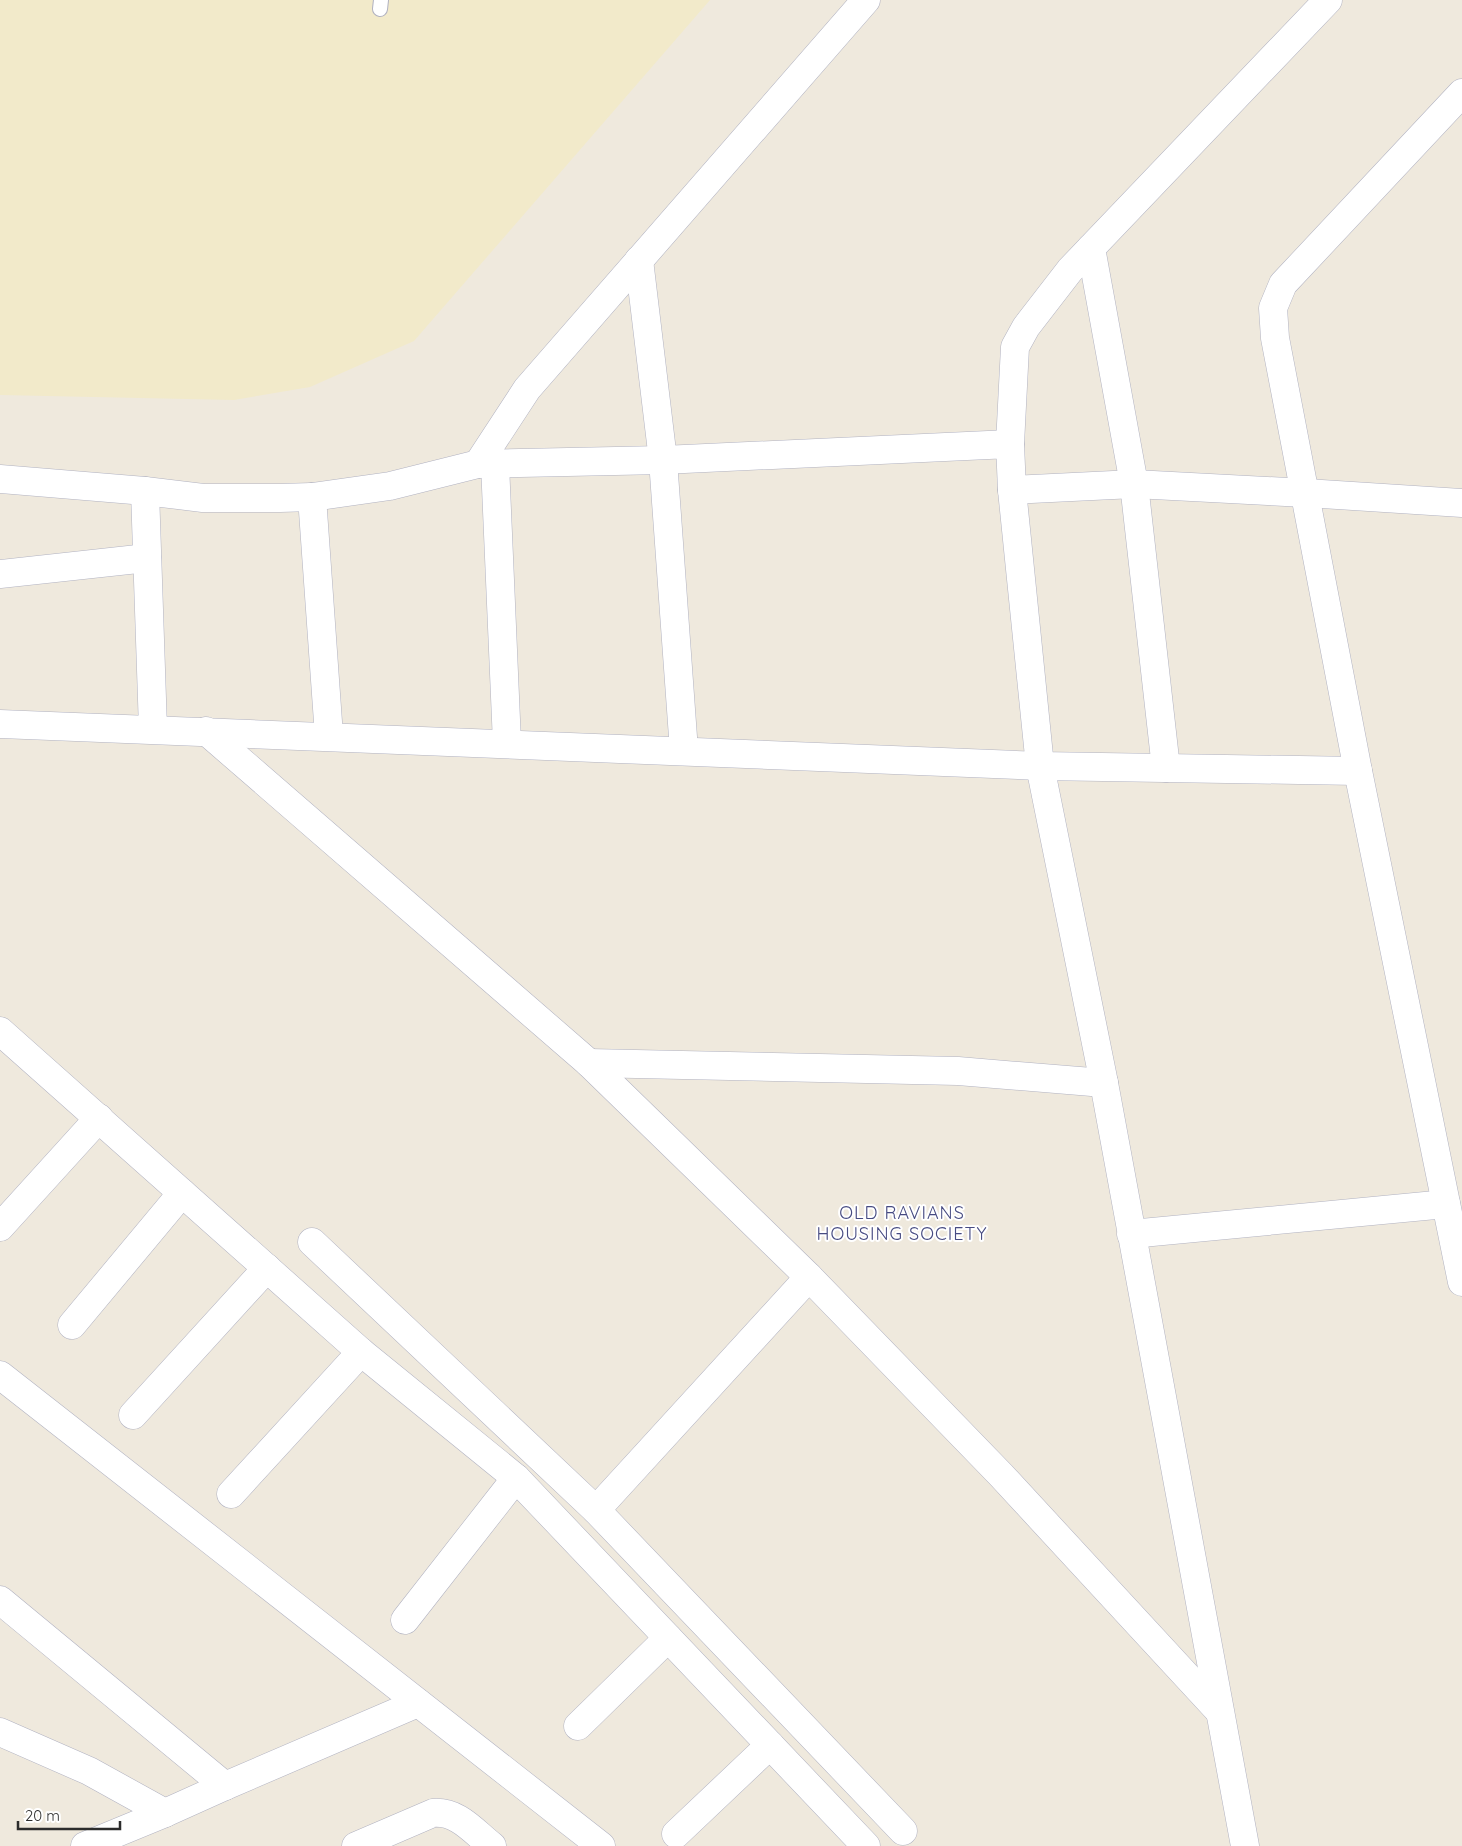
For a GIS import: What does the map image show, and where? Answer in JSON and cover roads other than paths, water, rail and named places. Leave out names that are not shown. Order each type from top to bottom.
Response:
[{"type":"street","points":[[507,743],[487,464],[527,389],[866,0]]},
{"type":"street","points":[[1245,1846],[1104,1083],[1040,766],[1012,490],[1010,444],[1016,347],[1026,327],[1070,270],[1328,0]]},
{"type":"street","points":[[1462,93],[1284,284],[1273,308],[1275,338],[1358,771],[1462,1282]]},
{"type":"street","points":[[1091,248],[1134,484],[1166,768]]},
{"type":"street","points":[[639,260],[663,460],[684,751]]},
{"type":"street","points":[[0,479],[145,491],[203,498],[312,497],[390,486],[487,464],[663,460],[1010,444]]},
{"type":"street","points":[[1012,490],[1134,484],[1462,504]]},
{"type":"street","points":[[145,491],[153,729]]},
{"type":"street","points":[[312,497],[329,736]]},
{"type":"street","points":[[0,574],[147,558]]},
{"type":"street","points":[[0,724],[1040,766],[1358,771]]},
{"type":"street","points":[[206,731],[589,1064],[809,1278],[1001,1475],[1219,1711]]},
{"type":"street","points":[[4,1044],[99,1118],[361,1352],[516,1478],[866,1846]]},
{"type":"street","points":[[589,1064],[958,1071],[1104,1083]]},
{"type":"street","points":[[0,1227],[99,1118]]},
{"type":"street","points":[[72,1325],[182,1193]]},
{"type":"street","points":[[1131,1234],[1446,1204]]},
{"type":"street","points":[[312,1242],[596,1510],[903,1831]]},
{"type":"street","points":[[133,1415],[267,1268]]},
{"type":"street","points":[[596,1510],[809,1278]]},
{"type":"street","points":[[231,1494],[361,1352]]},
{"type":"street","points":[[0,1375],[601,1846]]},
{"type":"street","points":[[404,1620],[516,1478]]},
{"type":"street","points":[[0,1600],[224,1786]]},
{"type":"street","points":[[578,1726],[668,1638]]},
{"type":"street","points":[[85,1846],[418,1703]]},
{"type":"street","points":[[0,1732],[89,1771],[165,1813]]},
{"type":"street","points":[[676,1834],[770,1746]]},
{"type":"street","points":[[356,1846],[359,1843],[433,1813],[444,1812],[455,1816],[492,1846]]},
{"type":"district","name":"OLD RAVIANS HOUSING SOCIETY","points":[[902,1222]]}]
